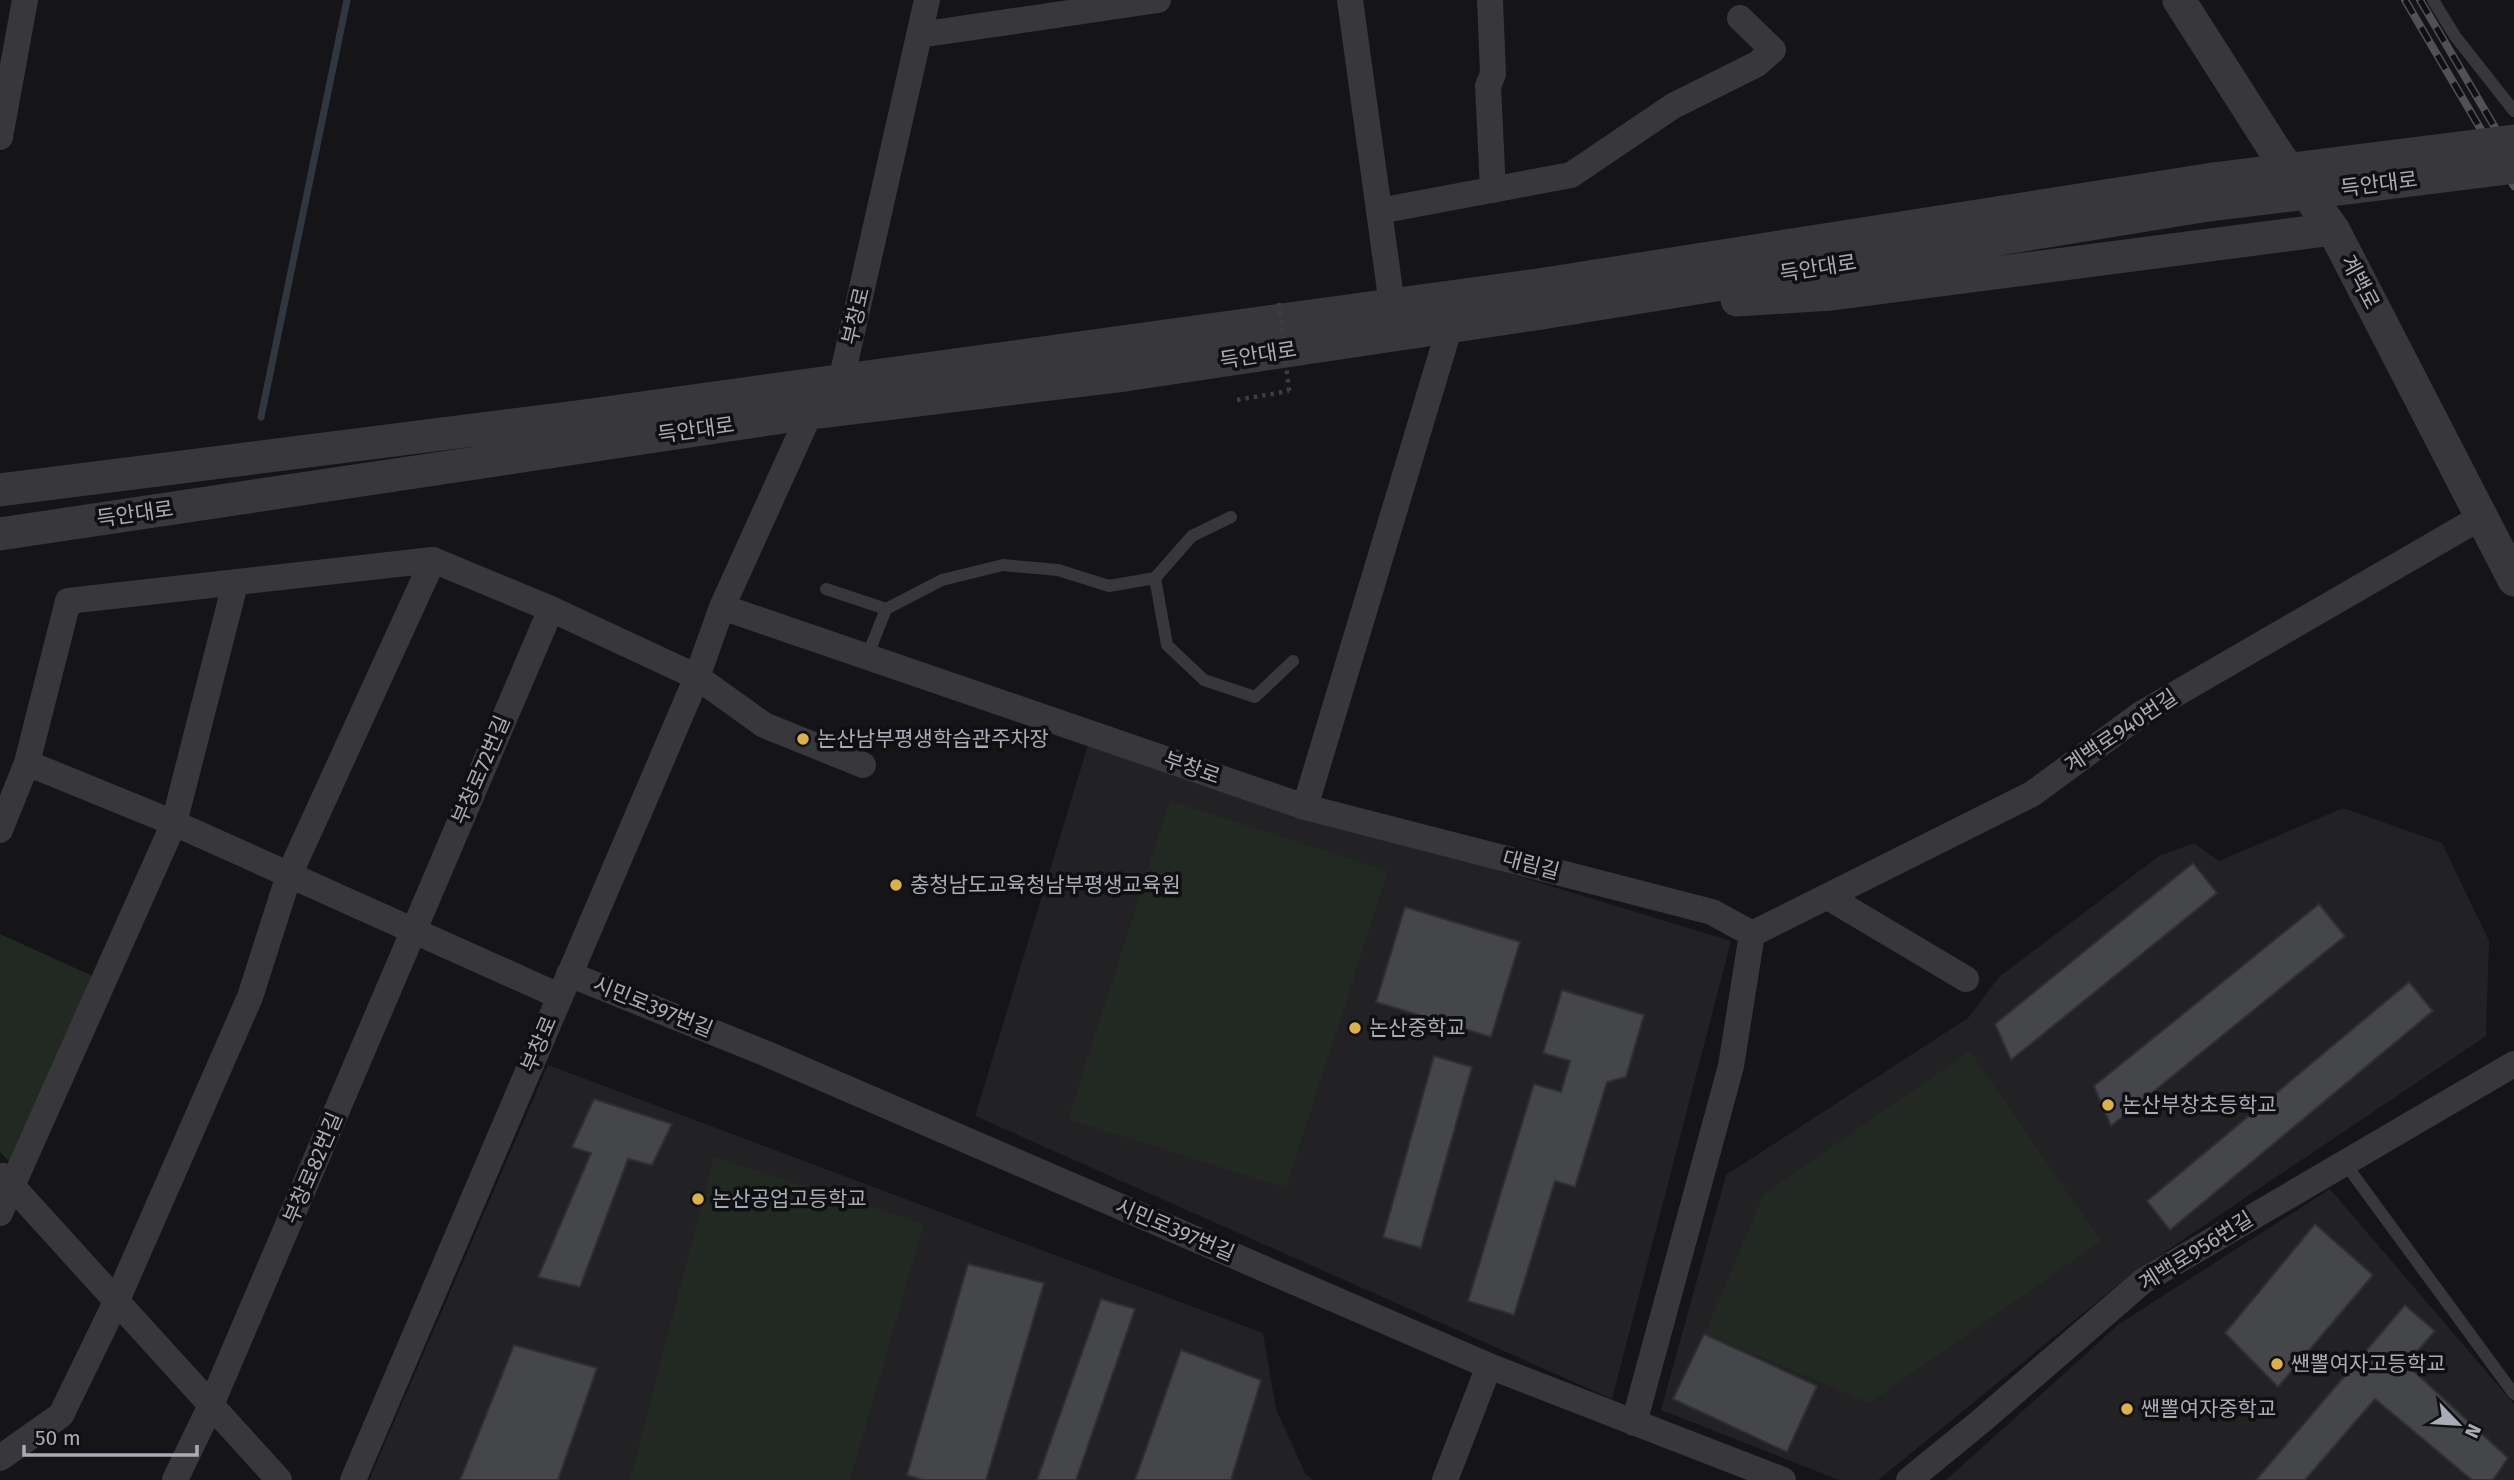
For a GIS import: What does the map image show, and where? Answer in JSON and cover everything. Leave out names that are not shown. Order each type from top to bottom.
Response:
[{"type":"street","points":[[0,137],[25,0]]},
{"type":"street","name":"부창로","points":[[354,1480],[697,677],[722,607],[810,413],[841,381],[927,0]]},
{"type":"street","points":[[919,35],[1158,0]]},
{"type":"street","points":[[1350,0],[1392,305]]},
{"type":"street","points":[[1490,0],[1493,74],[1488,86],[1493,190]]},
{"type":"street","name":"계백로","points":[[2179,0],[2278,155],[2333,229],[2514,580]]},
{"type":"street","points":[[1379,211],[1571,175],[1673,106],[1756,65],[1773,50],[1740,18]]},
{"type":"street","name":"득안대로","points":[[0,490],[576,417],[1392,305],[1540,299],[2207,193],[2514,141]]},
{"type":"street","points":[[1540,299],[1811,227],[2278,155]]},
{"type":"street","name":"득안대로","points":[[2207,193],[2514,167]]},
{"type":"street","points":[[1540,299],[1832,295],[2333,229]]},
{"type":"street","name":"득안대로","points":[[0,534],[810,413],[1125,375],[1450,326],[1540,299]]},
{"type":"street","points":[[1305,807],[1450,326]]},
{"type":"street","name":"계백로940번길","points":[[1752,934],[2032,794],[2140,714],[2483,516]]},
{"type":"street","points":[[0,1458],[61,1415],[117,1300],[250,998],[289,875],[433,560]]},
{"type":"street","points":[[0,830],[27,763],[68,601],[433,560],[551,609],[697,677],[764,724],[863,765]]},
{"type":"street","points":[[0,1213],[6,1179],[174,823],[234,584]]},
{"type":"street","name":"부창로","points":[[722,607],[1305,807]]},
{"type":"street","name":"부창로72번길","points":[[412,930],[551,609]]},
{"type":"street","points":[[27,763],[174,823],[412,930],[564,985]]},
{"type":"street","name":"대림길","points":[[1305,807],[1712,912],[1752,934]]},
{"type":"street","points":[[1828,897],[1966,979]]},
{"type":"street","name":"부창로82번길","points":[[175,1480],[211,1405],[412,930]]},
{"type":"street","points":[[1634,1423],[1731,1066],[1752,934]]},
{"type":"street","name":"시민로397번길","points":[[564,985],[768,1054],[1489,1366],[1783,1480]]},
{"type":"street","name":"계백로956번길","points":[[1909,1480],[1980,1423],[2143,1281],[2514,1064]]},
{"type":"street","points":[[6,1179],[279,1480]]},
{"type":"street","points":[[1445,1480],[1489,1366]]},
{"type":"lane","points":[[2433,0],[2455,36],[2514,110]]},
{"type":"lane","points":[[867,657],[886,609],[942,580],[1003,565],[1058,570],[1109,586],[1155,578],[1192,536],[1231,517]]},
{"type":"lane","points":[[1155,578],[1167,645],[1204,680],[1255,697],[1293,661]]},
{"type":"lane","points":[[826,589],[886,609]]},
{"type":"lane","points":[[2344,1162],[2514,1394]]},
{"type":"path","points":[[1237,400],[1289,391],[1279,303]]},
{"type":"shaded area","name":"논산중학교","points":[[1088,745],[1731,941],[1612,1399],[975,1116]]},
{"type":"shaded area","points":[[1170,801],[1388,871],[1286,1188],[1068,1119]]},
{"type":"shaded area","name":"논산부창초등학교","points":[[2343,808],[2442,843],[2489,941],[2486,1036],[2129,1276],[1878,1480],[1839,1480],[1661,1410],[1726,1175],[1968,1018],[1999,977],[2159,856],[2194,843],[2219,861]]},
{"type":"shaded area","points":[[0,934],[97,978],[12,1165],[0,1152]]},
{"type":"shaded area","points":[[1970,1051],[2101,1241],[1869,1403],[1705,1333],[1764,1194]]},
{"type":"shaded area","name":"논산공업고등학교","points":[[548,1065],[1263,1333],[1276,1409],[1305,1473],[1313,1480],[369,1480]]},
{"type":"shaded area","points":[[714,1157],[924,1224],[850,1480],[630,1480]]},
{"type":"shaded area","name":"쌘뽈여자고등학교","points":[[2330,1189],[2514,1404],[2514,1480],[1946,1480],[2119,1324]]},
{"type":"building","points":[[2193,863],[2217,893],[2011,1060],[1995,1024]]},
{"type":"building","points":[[2319,904],[2345,936],[2111,1126],[2094,1086]]},
{"type":"building","points":[[1405,907],[1520,942],[1491,1037],[1376,1002]]},
{"type":"building","points":[[2409,982],[2433,1011],[2170,1230],[2147,1201]]},
{"type":"building","points":[[1562,990],[1644,1015],[1626,1077],[1607,1082],[1575,1187],[1555,1181],[1514,1315],[1468,1301],[1534,1084],[1561,1092],[1570,1061],[1543,1053]]},
{"type":"building","points":[[1434,1056],[1472,1067],[1421,1248],[1383,1237]]},
{"type":"building","points":[[594,1099],[672,1124],[652,1165],[628,1159],[580,1287],[538,1277],[591,1153],[572,1147]]},
{"type":"building","points":[[2315,1224],[2373,1275],[2278,1387],[2225,1333]]},
{"type":"building","points":[[968,1264],[1044,1283],[986,1480],[923,1480],[907,1475]]},
{"type":"building","points":[[1101,1299],[1135,1309],[1076,1480],[1037,1480]]},
{"type":"building","points":[[2405,1305],[2435,1331],[2406,1364],[2508,1458],[2493,1480],[2472,1480],[2375,1399],[2305,1480],[2256,1480]]},
{"type":"building","points":[[1704,1334],[1817,1386],[1787,1452],[1673,1399]]},
{"type":"building","points":[[514,1345],[597,1368],[558,1480],[460,1480]]},
{"type":"building","points":[[1181,1350],[1261,1380],[1231,1480],[1135,1480]]},
{"type":"waterway","points":[[261,417],[347,0]]},
{"type":"railway","points":[[2405,0],[2514,186]]},
{"type":"railway","points":[[2420,0],[2514,160]]},
{"type":"place","name":"논산남부평생학습관주차장","points":[[803,739]]},
{"type":"place","name":"충청남도교육청남부평생교육원","points":[[896,885]]},
{"type":"place","name":"논산중학교","points":[[1355,1028]]},
{"type":"place","name":"논산부창초등학교","points":[[2108,1105]]},
{"type":"place","name":"논산공업고등학교","points":[[698,1199]]},
{"type":"place","name":"쌘뽈여자고등학교","points":[[2277,1364]]},
{"type":"place","name":"쌘뽈여자중학교","points":[[2127,1409]]}]
